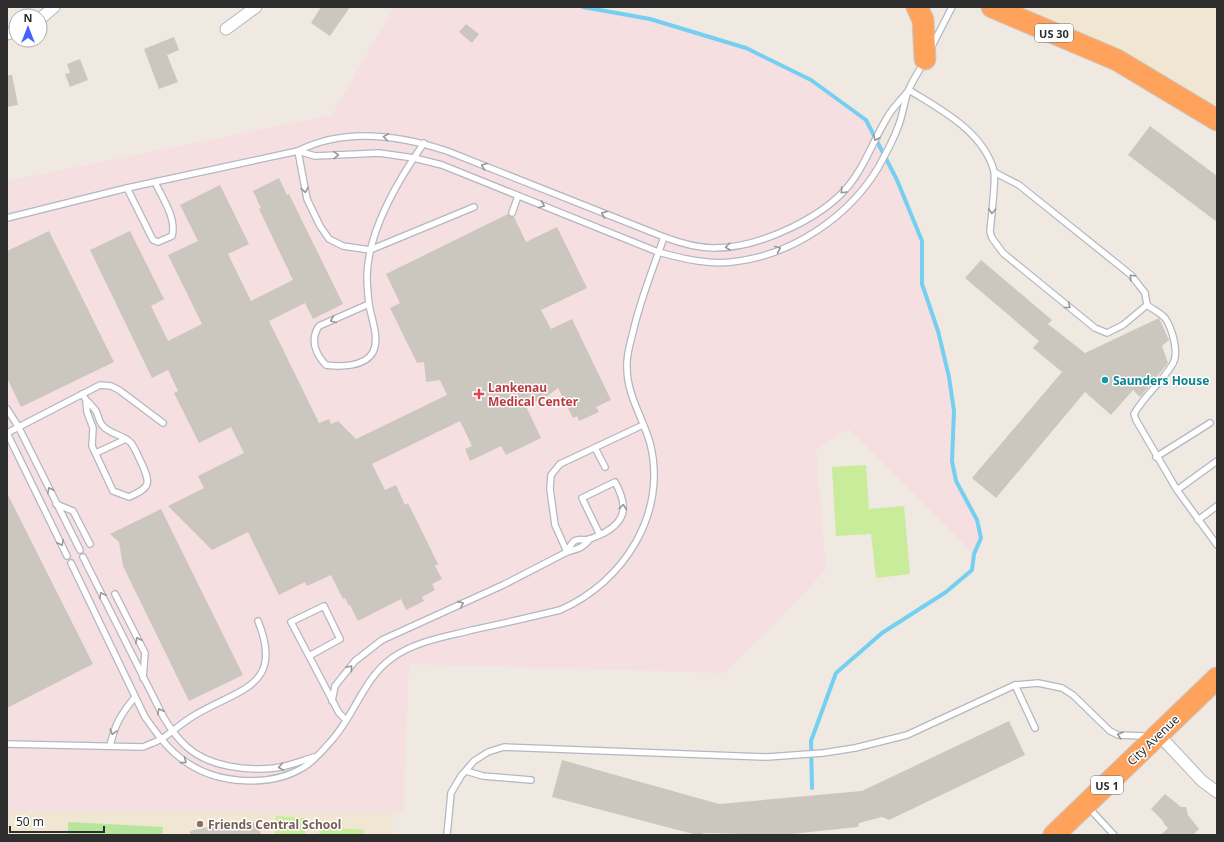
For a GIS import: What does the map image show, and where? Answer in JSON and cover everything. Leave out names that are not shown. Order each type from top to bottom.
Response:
[{"type":"highway","points":[[917,7],[923,20],[926,59]]},
{"type":"highway","name":"US 30","points":[[992,7],[1117,60],[1217,120]]},
{"type":"highway","name":"City Avenue","points":[[1054,835],[1217,678]]},
{"type":"street","points":[[226,29],[256,7]]},
{"type":"street","points":[[1159,735],[1202,781],[1217,792]]},
{"type":"lane","points":[[7,218],[128,188],[298,151],[316,142],[358,136],[381,136],[424,143],[664,238],[692,246],[714,248],[732,246],[771,235],[803,222],[822,210],[842,193],[855,178],[887,116],[909,90],[952,7]]},
{"type":"lane","points":[[298,151],[315,156],[379,153],[414,158],[442,165],[658,252],[690,260],[738,262],[761,256],[792,244],[831,221],[851,204],[878,167],[898,127],[909,90]]},
{"type":"lane","points":[[909,90],[960,123],[978,142],[985,153],[994,172],[990,232],[992,238],[1003,253],[1095,328],[1107,333],[1123,325],[1147,305]]},
{"type":"lane","points":[[369,304],[319,326],[314,333],[313,339],[318,355],[326,365],[345,365],[366,360],[375,347],[367,276],[370,250],[378,223],[424,143]]},
{"type":"lane","points":[[298,151],[307,199],[320,226],[329,238],[343,246],[370,250],[474,208]]},
{"type":"lane","points":[[994,172],[1019,185],[1131,275],[1145,293],[1147,305],[1165,318],[1174,340],[1176,351],[1174,364],[1134,414],[1156,457],[1177,490],[1217,545]]},
{"type":"lane","points":[[128,188],[153,240],[158,242],[172,236],[174,229],[173,220],[155,182]]},
{"type":"lane","points":[[512,213],[518,196]]},
{"type":"lane","points":[[70,563],[145,718],[173,752],[196,769],[225,778],[243,780],[277,778],[305,767],[333,739],[367,685],[379,669],[392,658],[425,641],[560,610],[591,594],[608,579],[634,547],[648,515],[653,477],[653,459],[650,442],[629,383],[627,368],[628,353],[640,302],[664,238]]},
{"type":"lane","points":[[67,556],[7,433],[100,385],[111,386],[163,423]]},
{"type":"lane","points":[[82,394],[86,401],[95,410],[103,426],[114,435],[126,439],[132,444],[148,477],[147,484],[143,490],[129,497],[113,491],[92,446],[93,428],[87,412],[86,401]]},
{"type":"lane","points":[[7,409],[18,426],[80,550]]},
{"type":"lane","points":[[1156,457],[1210,423]]},
{"type":"lane","points":[[567,552],[555,525],[550,489],[551,475],[560,464],[643,425]]},
{"type":"lane","points":[[96,453],[126,439]]},
{"type":"lane","points":[[595,448],[605,467]]},
{"type":"lane","points":[[1177,490],[1217,461]]},
{"type":"lane","points":[[332,701],[335,686],[355,661],[382,640],[503,585],[567,552],[574,542],[580,539],[589,540],[616,527],[624,508],[623,497],[615,482],[582,498],[600,534]]},
{"type":"lane","points":[[56,504],[73,511],[90,544]]},
{"type":"lane","points":[[1198,520],[1217,506]]},
{"type":"lane","points":[[83,557],[172,731],[187,748],[217,763],[250,768],[276,768],[318,755]]},
{"type":"lane","points":[[115,594],[145,653],[144,678]]},
{"type":"lane","points":[[309,656],[340,639],[324,606],[291,622],[332,701],[339,713],[346,720]]},
{"type":"lane","points":[[7,744],[143,747],[161,739],[195,715],[237,694],[254,683],[263,673],[266,656],[266,639],[258,621]]},
{"type":"lane","points":[[447,835],[451,793],[466,771],[474,761],[488,752],[512,747],[767,757],[823,753],[855,748],[907,735],[1014,684],[1038,683],[1062,688],[1083,703],[1110,731],[1118,735],[1140,737],[1159,735]]},
{"type":"lane","points":[[1014,684],[1035,728]]},
{"type":"lane","points":[[110,746],[115,726],[121,714],[135,697]]},
{"type":"lane","points":[[466,771],[483,776],[531,780]]},
{"type":"lane","points":[[1086,804],[1114,835]]},
{"type":"shaded area","name":"Lankenau Medical Center","points":[[394,7],[583,7],[650,19],[746,48],[811,80],[866,120],[897,180],[922,241],[922,284],[938,331],[949,377],[954,411],[952,461],[956,481],[977,520],[981,538],[974,554],[849,429],[816,449],[826,569],[778,621],[724,673],[409,664],[403,813],[7,811],[7,181],[332,115]]},
{"type":"shaded area","points":[[992,7],[1217,7],[1217,120]]},
{"type":"shaded area","name":"Friends Central School","points":[[7,811],[393,813],[392,835],[7,835]]},
{"type":"green space","points":[[866,465],[869,509],[904,506],[910,574],[876,578],[871,534],[836,536],[832,467]]},
{"type":"green space","points":[[276,816],[305,818],[305,835],[275,835]]},
{"type":"green space","points":[[68,822],[163,827],[162,835],[68,835]]},
{"type":"green space","points":[[320,827],[364,830],[364,835],[319,835]]},
{"type":"building","points":[[321,7],[350,7],[330,36],[311,23]]},
{"type":"building","points":[[466,24],[479,34],[472,43],[459,32]]},
{"type":"building","points":[[174,37],[179,50],[167,55],[178,82],[159,89],[144,49]]},
{"type":"building","points":[[80,59],[88,80],[70,87],[65,74],[70,73],[67,64]]},
{"type":"building","points":[[7,75],[12,75],[18,105],[7,107]]},
{"type":"building","points":[[1150,126],[1217,176],[1217,222],[1128,155]]},
{"type":"building","points":[[279,178],[287,195],[289,194],[343,304],[313,319],[305,303],[269,321],[319,423],[329,419],[331,424],[338,421],[356,439],[447,395],[440,380],[426,382],[424,362],[417,363],[390,308],[400,303],[386,274],[508,214],[514,217],[526,242],[557,227],[587,288],[541,310],[551,329],[572,319],[611,400],[596,407],[599,412],[579,421],[577,416],[573,418],[558,388],[542,400],[525,404],[541,438],[506,455],[501,446],[470,461],[465,449],[472,446],[460,421],[372,464],[385,490],[396,485],[405,505],[408,503],[438,564],[435,566],[442,579],[432,584],[435,590],[422,597],[424,601],[406,610],[401,599],[358,621],[350,605],[349,606],[345,598],[343,599],[331,575],[307,586],[305,582],[279,595],[248,532],[212,550],[168,506],[204,488],[198,476],[244,453],[231,427],[199,443],[174,393],[178,391],[168,370],[152,378],[90,250],[130,231],[164,299],[151,306],[168,341],[202,324],[168,255],[198,241],[180,205],[220,185],[249,244],[228,254],[251,301],[293,280],[259,209],[261,208],[253,191]]},
{"type":"building","points":[[49,231],[114,362],[21,407],[7,378],[7,251]]},
{"type":"building","name":"Saunders House","points":[[981,260],[1052,320],[1048,324],[1085,353],[1159,318],[1169,340],[1162,346],[1168,363],[1140,397],[1133,390],[1111,415],[1085,392],[996,498],[972,478],[1062,372],[1033,348],[1039,341],[965,278]]},
{"type":"building","points":[[7,493],[93,664],[7,708]]},
{"type":"building","points":[[161,509],[243,675],[189,701],[123,566],[119,542],[110,534]]},
{"type":"building","points":[[1009,721],[1025,755],[889,820],[882,817],[859,823],[858,827],[781,835],[703,833],[703,835],[697,835],[552,797],[562,760],[719,804],[862,791]]},
{"type":"building","points":[[1165,794],[1181,807],[1186,807],[1188,815],[1199,829],[1193,835],[1161,835],[1168,828],[1151,809]]},
{"type":"building","points":[[231,822],[258,822],[261,835],[190,835],[190,831]]},
{"type":"waterway","points":[[583,7],[650,19],[746,48],[811,80],[866,120],[897,180],[922,241],[922,284],[938,331],[949,377],[954,411],[952,461],[956,481],[977,520],[981,538],[974,554],[972,570],[946,592],[882,633],[836,673],[811,741],[812,788]]},
{"type":"place","name":"Saunders House","points":[[1105,380]]},
{"type":"place","name":"Lankenau Medical Center","points":[[479,394]]},
{"type":"place","name":"Friends Central School","points":[[200,824]]}]
